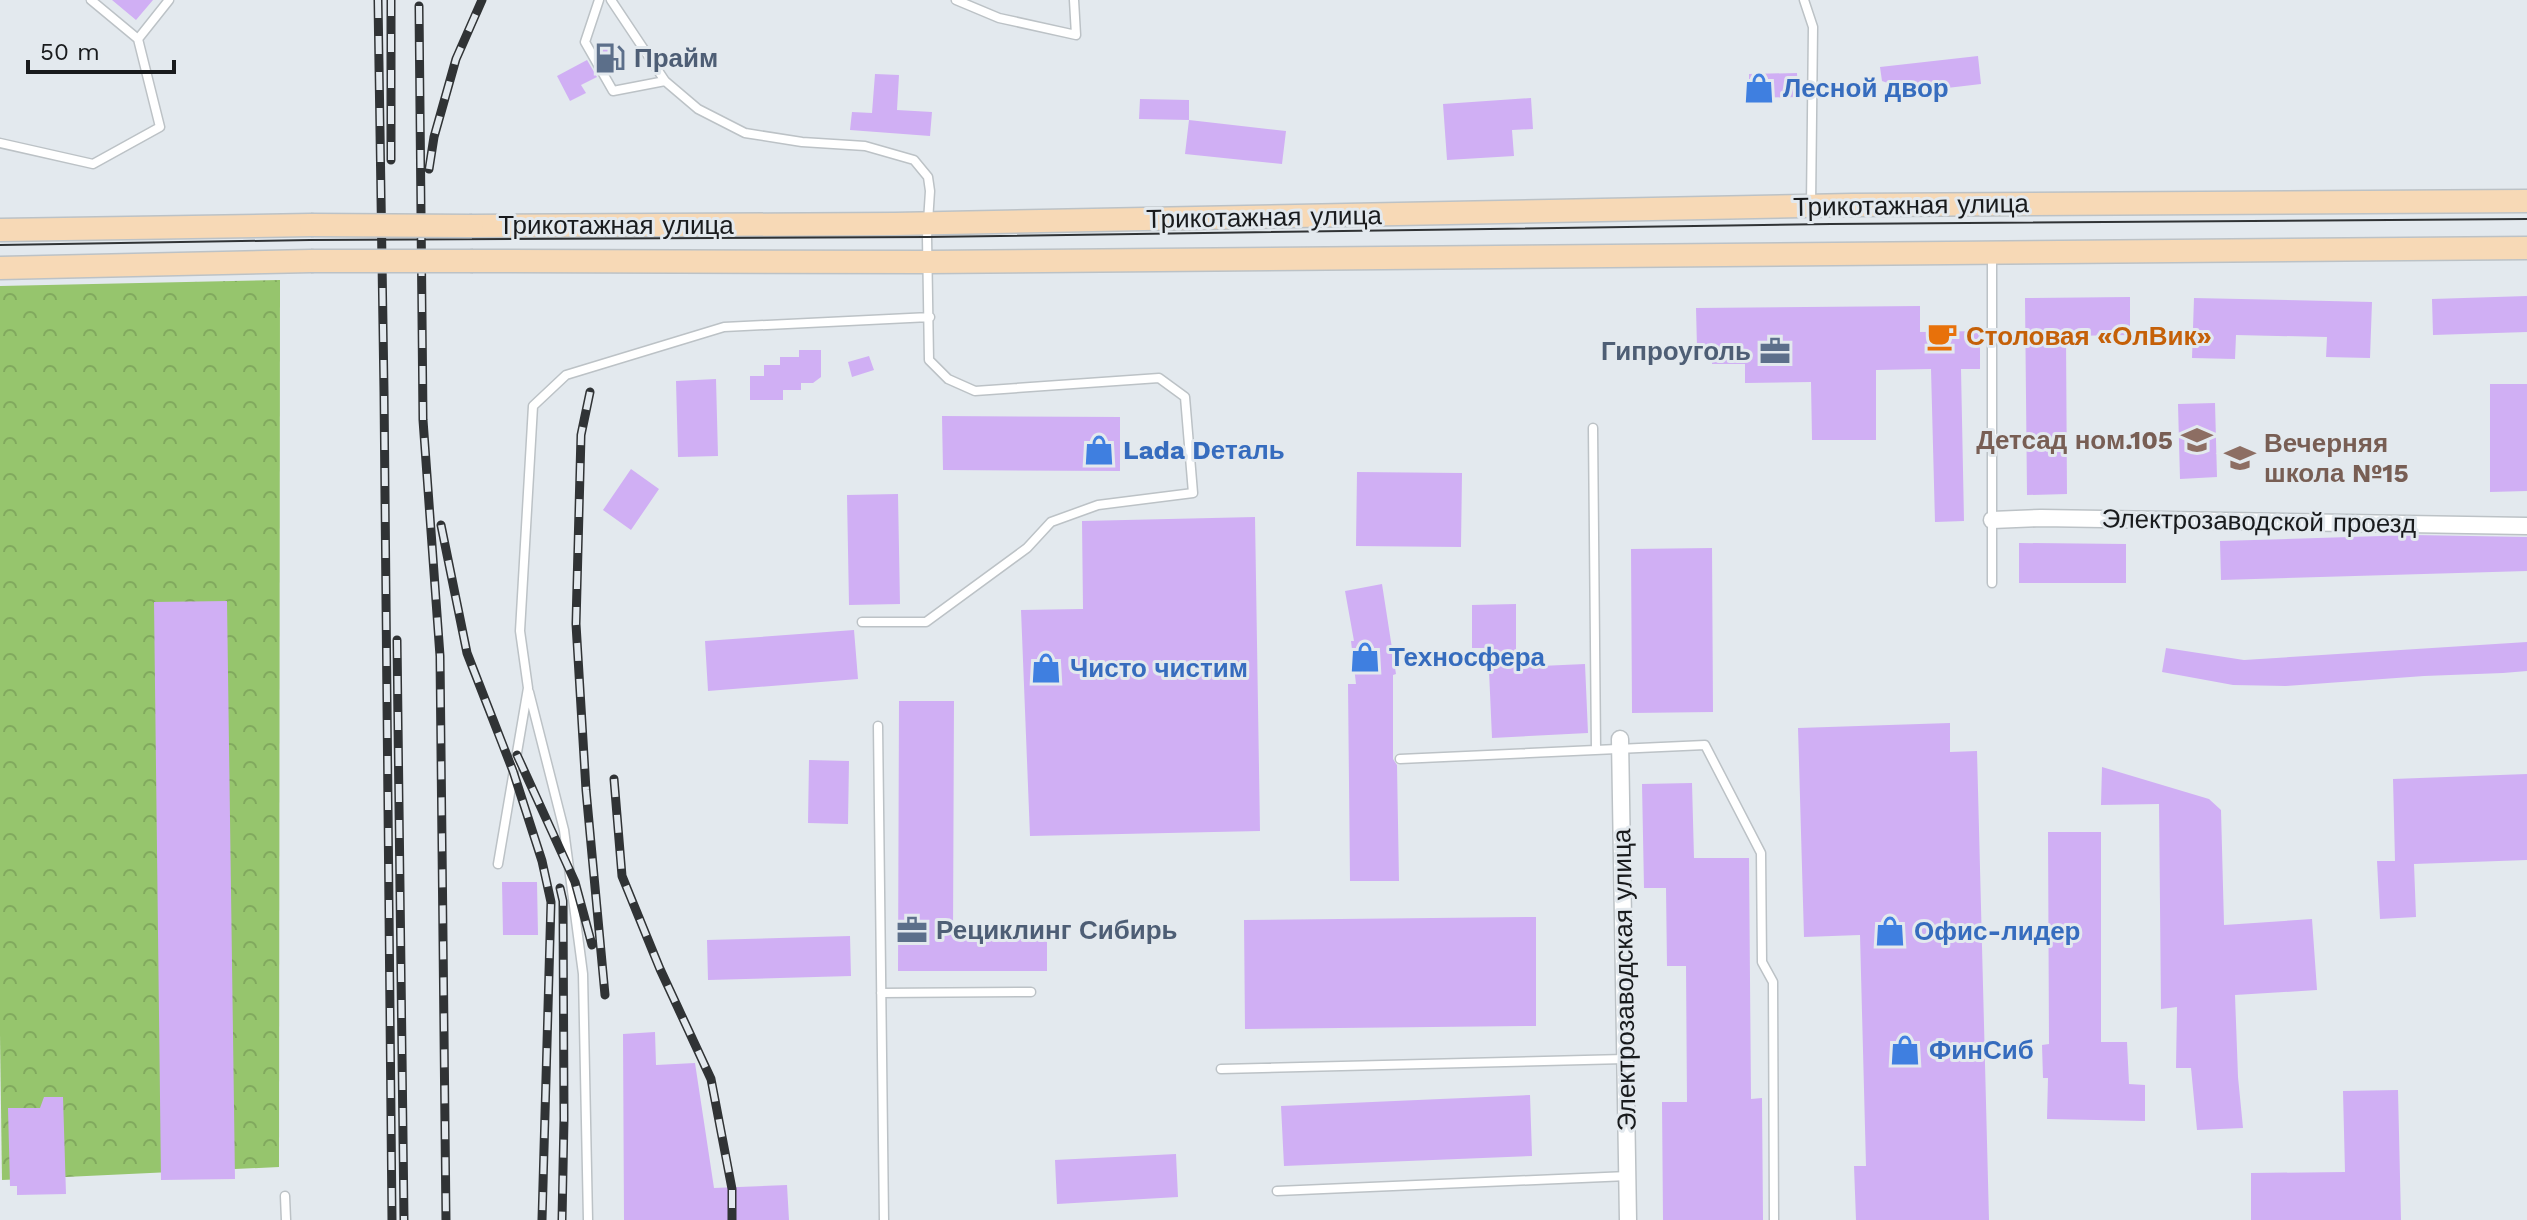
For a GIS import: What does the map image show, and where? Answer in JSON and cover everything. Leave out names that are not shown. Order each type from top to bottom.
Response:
[{"type":"main road","name":"Трикотажная улица","points":[[0,230],[311,225],[927,223],[1811,206],[2527,201]]},
{"type":"main road","name":"Трикотажная улица","points":[[0,268],[311,261],[929,262],[2527,248]]},
{"type":"street","name":"Электрозаводской проезд","points":[[1992,520],[2041,518],[2527,526]]},
{"type":"street","name":"Электрозаводская улица","points":[[1620,744],[1628,1220]]},
{"type":"lane","points":[[0,143],[93,164],[160,127],[138,39],[91,0]]},
{"type":"lane","points":[[138,39],[169,0]]},
{"type":"lane","points":[[599,0],[585,42],[613,91],[665,81]]},
{"type":"lane","points":[[611,0],[665,81],[698,109],[745,133],[802,142],[865,146],[914,160],[928,177],[930,191],[927,223],[929,360],[948,379],[975,391],[1159,378],[1185,397],[1193,493],[1098,505],[1051,522],[1027,548],[926,622],[862,622]]},
{"type":"lane","points":[[956,0],[999,18],[1076,35],[1074,0]]},
{"type":"lane","points":[[1804,0],[1813,27],[1811,206]]},
{"type":"lane","points":[[1992,251],[1992,583]]},
{"type":"lane","points":[[588,1220],[583,974],[564,830],[528,688],[520,631],[533,406],[566,375],[724,327],[930,317]]},
{"type":"lane","points":[[1593,428],[1596,750]]},
{"type":"lane","points":[[498,864],[528,688]]},
{"type":"lane","points":[[878,726],[884,1220]]},
{"type":"lane","points":[[1400,759],[1596,750],[1620,744],[1705,745],[1761,853],[1762,962],[1773,982],[1774,1220]]},
{"type":"lane","points":[[881,993],[1031,992]]},
{"type":"lane","points":[[1221,1069],[1625,1059]]},
{"type":"lane","points":[[1277,1191],[1628,1176]]},
{"type":"lane","points":[[285,1196],[286,1220]]},
{"type":"green space","points":[[280,280],[279,1167],[2,1180],[0,286]]},
{"type":"building","points":[[112,0],[153,0],[136,20]]},
{"type":"building","points":[[609,43],[620,65],[609,71],[597,49]]},
{"type":"building","points":[[1978,56],[1981,84],[1913,92],[1882,81],[1880,67]]},
{"type":"building","points":[[587,60],[597,77],[581,85],[586,93],[570,101],[557,76]]},
{"type":"building","points":[[1797,73],[1798,97],[1749,98],[1749,74]]},
{"type":"building","points":[[875,74],[899,75],[897,110],[932,112],[930,136],[850,130],[852,112],[872,113]]},
{"type":"building","points":[[1531,98],[1533,129],[1512,130],[1514,156],[1447,160],[1443,104]]},
{"type":"building","points":[[1140,99],[1189,100],[1189,120],[1139,119]]},
{"type":"building","points":[[1189,120],[1286,131],[1282,164],[1185,154]]},
{"type":"building","points":[[2527,296],[2527,332],[2433,335],[2432,299]]},
{"type":"building","points":[[2130,297],[2130,335],[2066,336],[2067,494],[2027,495],[2025,298]]},
{"type":"building","points":[[2194,298],[2372,302],[2370,358],[2326,357],[2327,337],[2236,335],[2235,359],[2192,358]]},
{"type":"building","points":[[1920,306],[1920,332],[1980,331],[1980,369],[1961,369],[1964,521],[1935,522],[1931,369],[1876,370],[1876,440],[1812,440],[1811,382],[1745,383],[1745,364],[1712,364],[1712,348],[1697,348],[1696,308]]},
{"type":"building","points":[[799,350],[821,350],[821,377],[813,383],[801,383],[801,390],[783,390],[783,400],[750,400],[750,376],[764,376],[764,365],[780,365],[780,357],[799,357]]},
{"type":"building","points":[[869,356],[874,370],[852,377],[848,362]]},
{"type":"building","points":[[716,379],[718,456],[678,457],[676,381]]},
{"type":"building","points":[[2490,384],[2527,384],[2527,491],[2490,492]]},
{"type":"building","points":[[2215,403],[2217,477],[2180,479],[2178,404]]},
{"type":"building","points":[[942,416],[1120,417],[1120,471],[943,470]]},
{"type":"building","points":[[631,469],[659,489],[631,530],[603,510]]},
{"type":"building","points":[[1357,472],[1462,473],[1461,547],[1356,546]]},
{"type":"building","points":[[898,494],[900,604],[849,605],[847,495]]},
{"type":"building","points":[[1255,517],[1260,831],[1030,836],[1021,610],[1083,609],[1082,521]]},
{"type":"building","points":[[2413,535],[2527,537],[2527,571],[2221,580],[2220,541]]},
{"type":"building","points":[[2019,543],[2126,544],[2126,583],[2019,583]]},
{"type":"building","points":[[1712,548],[1713,712],[1632,713],[1631,549]]},
{"type":"building","points":[[1382,584],[1396,674],[1393,675],[1393,759],[1397,765],[1399,881],[1350,881],[1348,684],[1356,684],[1351,641],[1354,641],[1345,591]]},
{"type":"building","points":[[227,601],[235,1179],[161,1180],[154,602]]},
{"type":"building","points":[[1516,604],[1516,667],[1585,664],[1588,733],[1492,738],[1488,648],[1472,648],[1472,605]]},
{"type":"building","points":[[854,630],[858,679],[708,691],[705,641]]},
{"type":"building","points":[[2527,642],[2527,671],[2503,673],[2286,686],[2233,685],[2162,672],[2166,648],[2244,660]]},
{"type":"building","points":[[899,701],[954,701],[953,938],[1047,938],[1047,971],[898,971]]},
{"type":"building","points":[[1950,723],[1950,752],[1977,751],[1989,1220],[1856,1220],[1854,1166],[1866,1166],[1860,935],[1804,937],[1798,728]]},
{"type":"building","points":[[809,760],[849,761],[848,824],[808,823]]},
{"type":"building","points":[[2102,767],[2209,799],[2221,810],[2224,925],[2312,919],[2317,990],[2235,995],[2243,1128],[2197,1130],[2191,1068],[2176,1068],[2177,1007],[2161,1009],[2159,804],[2101,805]]},
{"type":"building","points":[[2527,774],[2527,860],[2414,864],[2416,917],[2380,919],[2377,861],[2395,861],[2393,779]]},
{"type":"building","points":[[1692,783],[1694,858],[1749,858],[1751,1099],[1762,1098],[1763,1220],[1663,1220],[1662,1102],[1687,1102],[1686,966],[1667,966],[1666,888],[1644,888],[1642,784]]},
{"type":"building","points":[[2048,832],[2101,832],[2101,1042],[2127,1042],[2129,1084],[2145,1085],[2145,1121],[2047,1119],[2048,1078],[2043,1078],[2042,1045],[2049,1044]]},
{"type":"building","points":[[502,882],[537,882],[538,935],[503,935]]},
{"type":"building","points":[[1536,917],[1536,1026],[1245,1029],[1244,920]]},
{"type":"building","points":[[850,936],[851,976],[708,980],[707,940]]},
{"type":"building","points":[[655,1032],[656,1065],[695,1063],[714,1188],[787,1185],[789,1220],[624,1220],[623,1034]]},
{"type":"building","points":[[2398,1090],[2401,1220],[2251,1220],[2251,1173],[2345,1172],[2343,1091]]},
{"type":"building","points":[[1530,1095],[1532,1156],[1284,1166],[1281,1106]]},
{"type":"building","points":[[44,1097],[63,1097],[66,1194],[17,1195],[17,1186],[10,1186],[8,1108],[40,1108]]},
{"type":"building","points":[[1176,1154],[1178,1197],[1057,1204],[1055,1160]]},
{"type":"tram line","points":[[0,245],[2527,219]]},
{"type":"railway","points":[[378,0],[392,1220]]},
{"type":"railway","points":[[391,0],[391,160]]},
{"type":"railway","points":[[429,169],[434,137],[456,59],[482,0]]},
{"type":"railway","points":[[419,6],[423,420],[440,656],[446,1220]]},
{"type":"railway","points":[[590,392],[581,435],[576,624],[586,790],[605,995]]},
{"type":"railway","points":[[441,525],[467,653],[513,771],[542,861],[551,902],[542,1220]]},
{"type":"railway","points":[[397,640],[404,1220]]},
{"type":"railway","points":[[517,755],[575,882],[592,945]]},
{"type":"railway","points":[[614,779],[622,876],[660,969],[711,1079],[732,1189],[732,1220]]},
{"type":"railway","points":[[560,888],[563,901],[562,1220]]},
{"type":"place","name":"Прайм","points":[[610,58]]},
{"type":"place","name":"Лесной двор","points":[[1759,88]]},
{"type":"place","name":"Столовая «ОлВик»","points":[[1942,336]]},
{"type":"place","name":"Гипроуголь","points":[[1775,351]]},
{"type":"place","name":"Детсад ном.105","points":[[2197,440]]},
{"type":"place","name":"Lada Dеталь","points":[[1099,450]]},
{"type":"place","name":"Вечерняя школа №15","points":[[2240,458]]},
{"type":"place","name":"Техносфера","points":[[1365,657]]},
{"type":"place","name":"Чисто чистим","points":[[1046,668]]},
{"type":"place","name":"Рециклинг Сибирь","points":[[912,930]]},
{"type":"place","name":"Офис-лидер","points":[[1890,931]]},
{"type":"place","name":"ФинСиб","points":[[1905,1050]]}]
